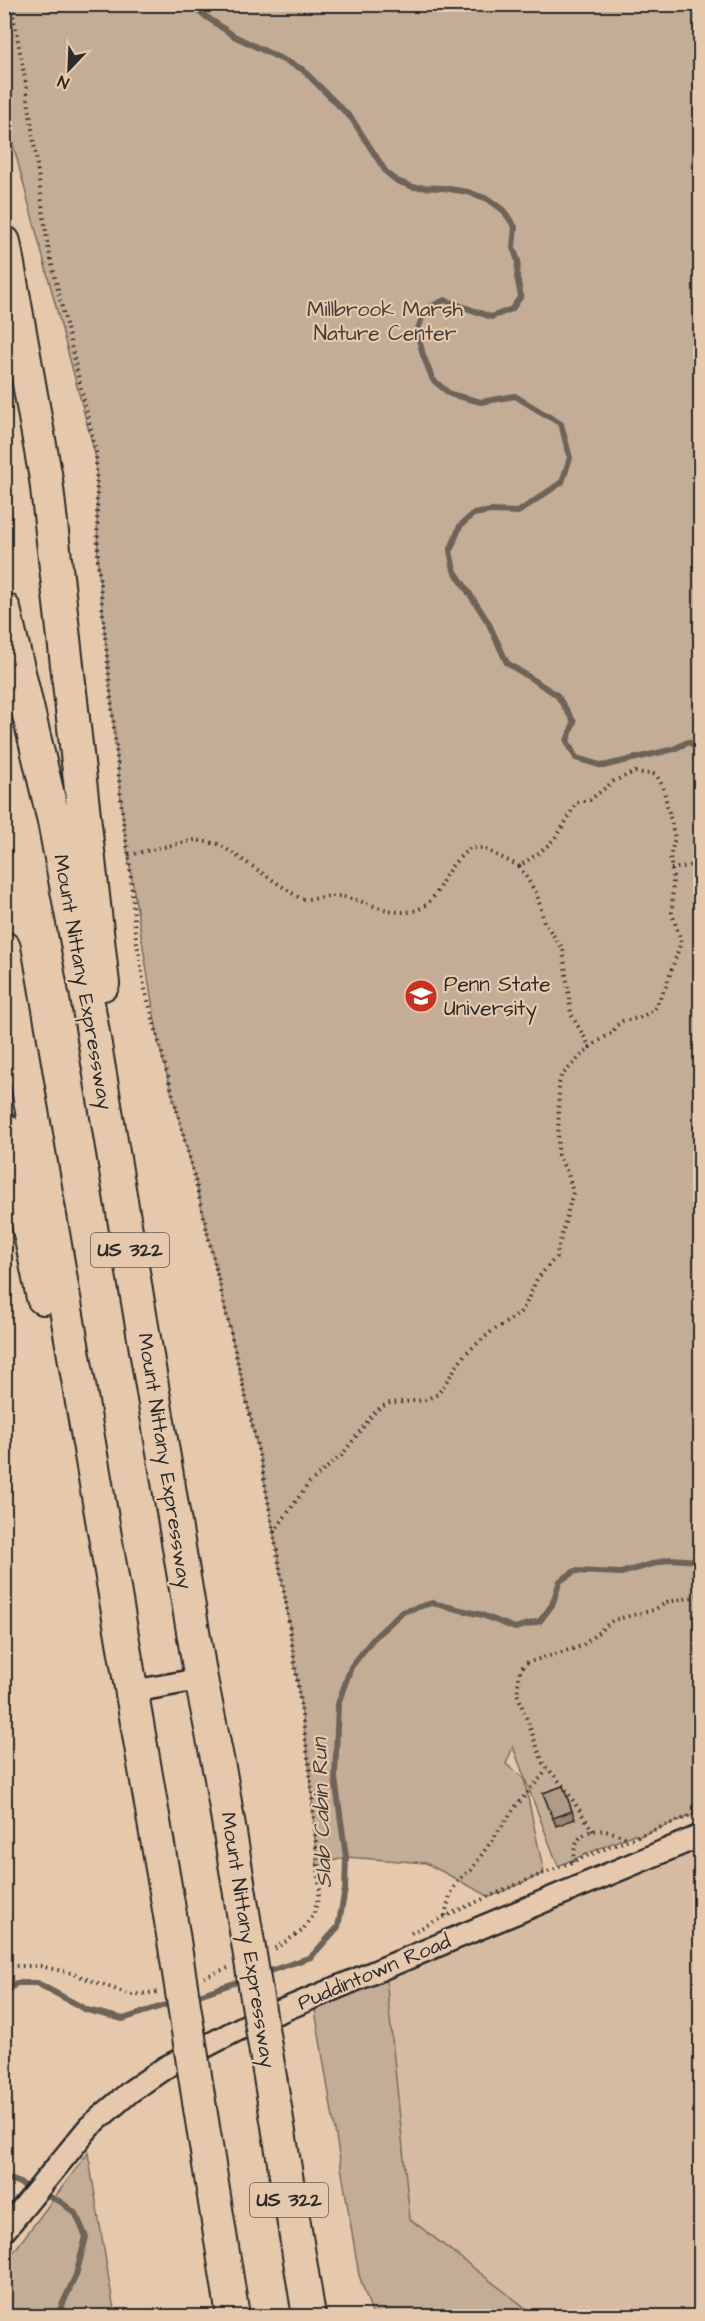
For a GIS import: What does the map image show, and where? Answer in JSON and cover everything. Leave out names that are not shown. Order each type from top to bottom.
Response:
[{"type":"highway","points":[[4,242],[46,479],[97,922],[103,993],[152,1300],[166,1463]]},
{"type":"highway","name":"Mount Nittany Expressway","points":[[4,609],[54,821],[86,991],[201,1679],[221,1779],[309,2316]]},
{"type":"highway","points":[[4,948],[155,1839],[170,1915],[233,2316]]},
{"type":"highway","points":[[4,1129],[16,1164],[67,1415],[115,1691],[155,1839]]},
{"type":"street","points":[[130,1692],[201,1679]]},
{"type":"street","name":"Puddintown Road","points":[[4,2231],[89,2127],[131,2091],[166,2067],[245,2026],[700,1836]]},
{"type":"path","points":[[11,4],[26,84],[48,247],[96,452],[98,564],[135,931],[144,986],[194,1175],[238,1356],[262,1467],[287,1609],[310,1772],[320,1892],[314,1913],[302,1931],[270,1951]]},
{"type":"path","points":[[273,1533],[309,1483],[342,1455],[373,1414],[390,1403],[432,1398],[438,1394],[465,1354],[491,1332],[514,1318],[525,1306],[537,1279],[556,1257],[573,1192],[568,1174],[558,1155],[561,1076],[590,1047],[613,1032],[623,1021],[639,1018],[654,1010],[662,996],[681,942],[672,913],[671,850],[675,838],[674,829],[663,787],[657,776],[635,772],[614,781],[590,801],[576,803],[560,834],[549,846],[519,866]]},
{"type":"path","points":[[129,855],[195,840],[219,844],[302,899],[315,900],[335,895],[356,899],[394,913],[410,911],[430,901],[456,861],[470,848],[482,848],[519,866],[537,894],[544,922],[552,930],[563,949],[571,1014],[590,1047]]},
{"type":"path","points":[[671,869],[700,864]]},
{"type":"path","points":[[592,1831],[564,1787],[547,1770],[543,1762],[517,1693],[520,1668],[582,1646],[614,1620],[654,1610],[667,1602],[700,1594]]},
{"type":"path","points":[[445,1916],[449,1895],[454,1885],[461,1876],[471,1870],[516,1806],[547,1770]]},
{"type":"path","points":[[581,1885],[573,1862],[573,1853],[576,1842],[592,1831],[613,1831],[630,1840],[643,1860]]},
{"type":"path","points":[[203,1977],[236,1964]]},
{"type":"path","points":[[4,1967],[40,1966],[61,1970],[131,1995],[160,1992]]},
{"type":"shaded area","points":[[700,1848],[700,2316],[373,2316],[359,2275],[373,1985],[633,1874]]},
{"type":"green space","name":"Millbrook Marsh Nature Center","points":[[696,4],[700,11],[700,1812],[637,1837],[634,1834],[558,1866],[513,1747],[506,1764],[524,1779],[544,1873],[490,1897],[426,1863],[346,1857],[317,1866],[310,1771],[287,1609],[262,1467],[194,1175],[159,1045],[124,830],[98,564],[96,458],[5,114],[4,5]]},
{"type":"green space","points":[[385,1968],[410,2219],[536,2316],[373,2316],[359,2275],[313,1998]]},
{"type":"green space","points":[[88,2153],[115,2316],[5,2316],[5,2263]]},
{"type":"building","points":[[563,1786],[572,1811],[553,1818],[543,1793]]},
{"type":"waterway","name":"Slab Cabin Run","points":[[188,4],[234,36],[302,69],[352,119],[386,172],[397,181],[413,187],[468,192],[488,199],[503,210],[515,227],[513,247],[518,261],[517,277],[521,296],[512,309],[491,317],[445,300],[425,309],[417,332],[433,380],[450,394],[481,402],[515,396],[561,424],[570,458],[562,482],[518,512],[491,511],[473,514],[460,526],[450,551],[454,570],[488,622],[507,663],[557,695],[574,722],[567,741],[576,758],[603,766],[674,749],[688,742],[700,749]]},
{"type":"waterway","name":"Slab Cabin Run","points":[[700,818],[696,833],[700,854]]},
{"type":"waterway","name":"Slab Cabin Run","points":[[261,1974],[311,1957],[338,1927],[345,1890],[346,1857],[335,1778],[338,1704],[351,1667],[373,1639],[402,1612],[432,1603],[482,1615],[515,1628],[540,1621],[552,1605],[560,1581],[575,1571],[621,1573],[670,1559],[700,1561]]},
{"type":"waterway","name":"Slab Cabin Run","points":[[193,1997],[246,1979]]},
{"type":"waterway","name":"Slab Cabin Run","points":[[4,1996],[16,1983],[37,1983],[87,2010],[123,2019],[174,2002]]},
{"type":"waterway","name":"Slab Cabin Run","points":[[4,2176],[61,2202],[76,2214],[86,2237],[76,2275],[57,2316]]},
{"type":"place","name":"Penn State University","points":[[421,996]]}]
